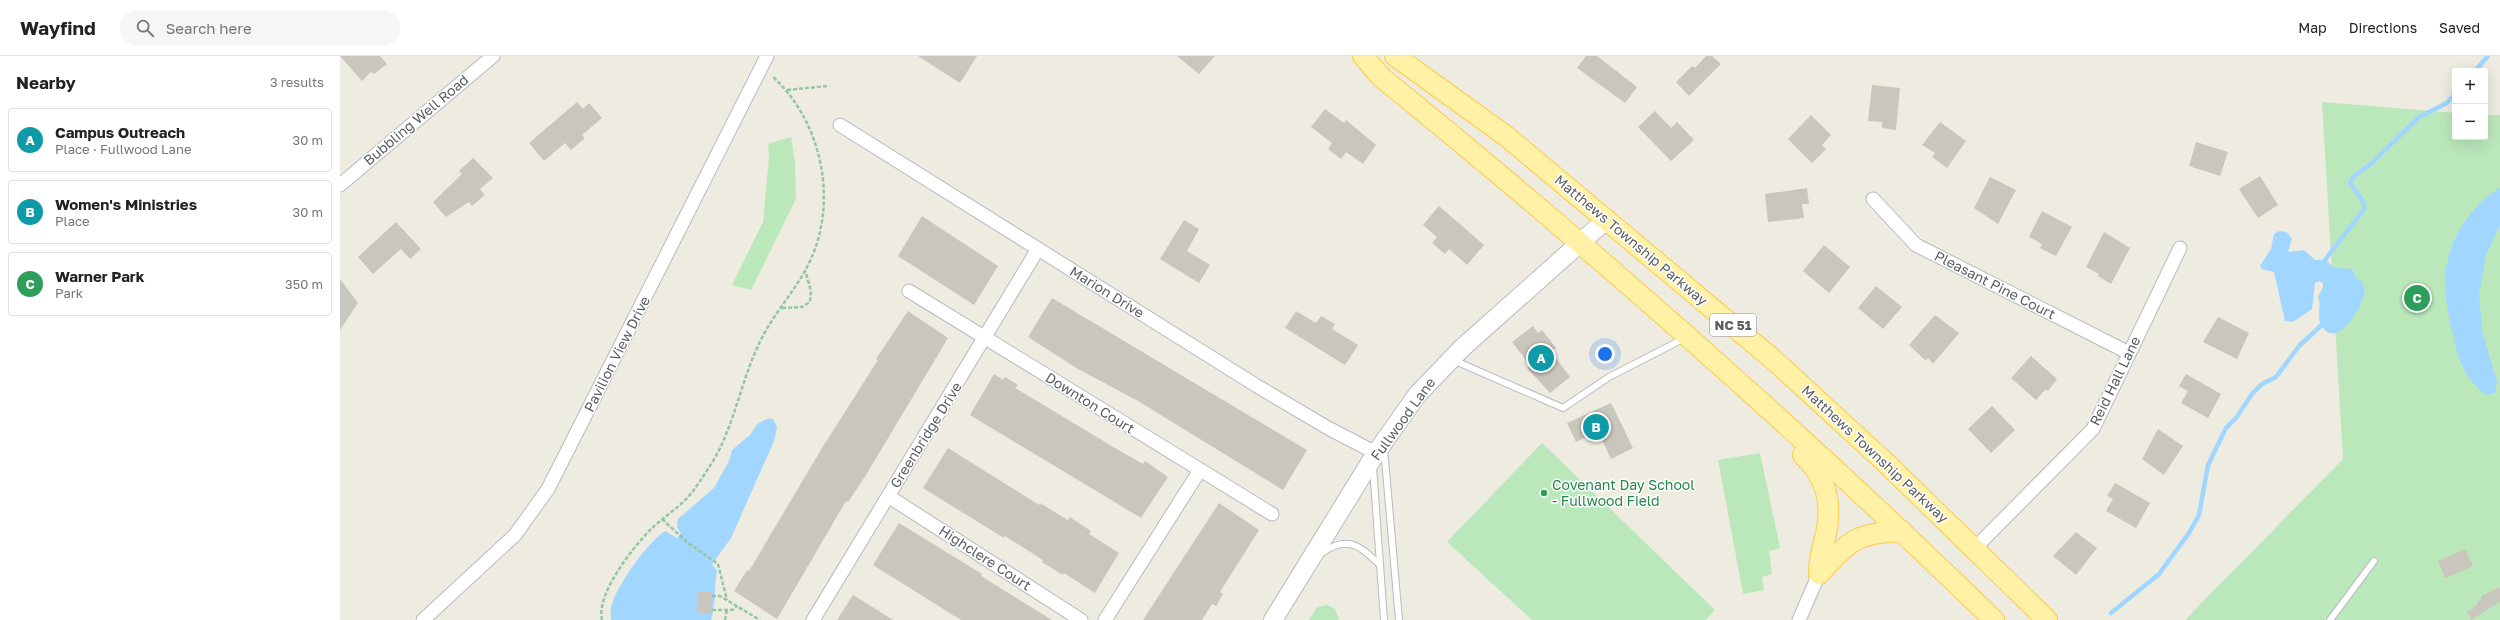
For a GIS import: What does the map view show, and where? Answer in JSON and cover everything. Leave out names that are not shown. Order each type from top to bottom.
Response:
[{"type":"main road","name":"NC 51","points":[[1363,56],[1381,77],[1580,242],[1753,393],[1902,531],[1994,620]]},
{"type":"main road","name":"Matthews Township Parkway","points":[[1395,56],[1506,136],[1607,218],[1775,361],[1975,548],[2047,620]]},
{"type":"main road","points":[[1753,393],[1755,407],[1759,413],[1821,475],[1827,496],[1828,516],[1826,534],[1819,556],[1819,574]]},
{"type":"main road","points":[[1819,574],[1844,548],[1856,539],[1874,532],[1902,531]]},
{"type":"street","name":"Bubbling Well Road","points":[[340,185],[493,56]]},
{"type":"street","name":"Pavilion View Drive","points":[[423,620],[515,535],[548,489],[767,56]]},
{"type":"street","name":"Marion Drive","points":[[840,125],[1257,386],[1328,428],[1377,452]]},
{"type":"street","name":"Pleasant Pine Court","points":[[1873,199],[1916,245],[2130,353]]},
{"type":"street","name":"Fullwood Lane","points":[[1273,620],[1377,452],[1417,395],[1451,359],[1607,218]]},
{"type":"street","name":"Reid Hall Lane","points":[[1975,548],[2093,429],[2180,248]]},
{"type":"street","name":"Greenbridge Drive","points":[[813,620],[985,339],[1038,249]]},
{"type":"street","name":"Downton Court","points":[[909,291],[1272,514]]},
{"type":"street","points":[[1105,620],[1200,470]]},
{"type":"street","name":"Highclere Court","points":[[888,496],[1081,620]]},
{"type":"street","points":[[1799,620],[1819,574]]},
{"type":"lane","points":[[1451,359],[1563,408],[1609,377],[1688,336]]},
{"type":"lane","points":[[1377,452],[1380,565],[1384,620]]},
{"type":"lane","points":[[1377,452],[1399,620]]},
{"type":"lane","points":[[1309,562],[1326,550],[1348,543],[1366,550],[1380,565]]},
{"type":"lane","points":[[2330,620],[2374,561]]},
{"type":"path","points":[[602,620],[603,602],[612,581],[641,541],[662,519],[692,492],[721,446],[759,343],[805,270],[815,250],[821,229],[824,199],[813,136],[803,113],[787,90],[772,76]]},
{"type":"path","points":[[787,90],[807,90],[828,86]]},
{"type":"path","points":[[782,308],[802,307],[810,302],[811,291],[805,270]]},
{"type":"path","points":[[662,519],[688,543],[715,562],[720,570],[727,600]]},
{"type":"path","points":[[712,596],[720,596],[760,620]]},
{"type":"path","points":[[712,610],[734,610],[737,606]]},
{"type":"path","points":[[726,620],[727,610]]},
{"type":"green space","points":[[2322,102],[2452,113],[2452,140],[2488,140],[2488,115],[2500,115],[2500,620],[2185,620],[2343,459]]},
{"type":"green space","points":[[791,137],[795,163],[796,199],[751,290],[732,285],[763,222],[769,156],[768,144]]},
{"type":"green space","name":"Covenant Day School - Fullwood Field","points":[[1542,443],[1715,610],[1705,620],[1532,620],[1447,542]]},
{"type":"green space","points":[[1760,453],[1780,548],[1769,551],[1772,574],[1762,577],[1764,590],[1743,594],[1718,460]]},
{"type":"green space","points":[[1327,605],[1335,609],[1339,620],[1309,620],[1317,607]]},
{"type":"water","points":[[2500,188],[2500,225],[2486,255],[2479,294],[2482,331],[2497,382],[2495,393],[2485,395],[2468,376],[2458,355],[2447,307],[2445,276],[2451,250],[2462,225],[2479,204]]},
{"type":"water","points":[[2279,231],[2286,232],[2292,238],[2288,252],[2304,250],[2315,260],[2325,260],[2335,268],[2352,269],[2356,278],[2362,281],[2365,294],[2362,302],[2353,318],[2341,330],[2334,333],[2328,332],[2320,323],[2318,297],[2323,287],[2323,283],[2319,281],[2315,283],[2312,309],[2293,322],[2285,321],[2274,272],[2262,269],[2260,266],[2271,249],[2274,234]]},
{"type":"water","points":[[770,418],[774,420],[777,428],[774,441],[731,538],[712,564],[717,571],[714,608],[711,620],[611,620],[612,604],[634,564],[650,545],[665,531],[677,538],[681,534],[677,527],[678,519],[714,488],[729,461],[732,450],[750,435],[758,423]]},
{"type":"building","points":[[340,56],[380,56],[387,64],[374,74],[371,72],[362,81]]},
{"type":"building","points":[[918,56],[977,56],[960,83]]},
{"type":"building","points":[[1177,56],[1215,56],[1199,74]]},
{"type":"building","points":[[1586,56],[1597,56],[1637,87],[1625,103],[1577,68]]},
{"type":"building","points":[[1706,56],[1712,56],[1721,64],[1689,96],[1676,82],[1692,66],[1695,68]]},
{"type":"building","points":[[1872,85],[1900,88],[1896,130],[1882,128],[1882,122],[1868,121]]},
{"type":"building","points":[[577,102],[583,109],[589,103],[602,118],[582,135],[585,138],[571,150],[565,143],[544,161],[529,143]]},
{"type":"building","points":[[1325,109],[1344,123],[1346,120],[1376,145],[1363,164],[1346,152],[1341,159],[1328,149],[1332,143],[1311,127]]},
{"type":"building","points":[[1655,111],[1671,128],[1677,122],[1694,140],[1671,161],[1638,127]]},
{"type":"building","points":[[1811,115],[1831,135],[1822,145],[1826,149],[1812,163],[1788,139]]},
{"type":"building","points":[[1940,122],[1966,141],[1947,168],[1932,157],[1935,153],[1922,145]]},
{"type":"building","points":[[2196,142],[2228,152],[2220,176],[2189,166]]},
{"type":"building","points":[[473,158],[493,178],[480,189],[485,195],[472,206],[469,202],[446,217],[433,202],[462,174],[459,171]]},
{"type":"building","points":[[2260,176],[2278,205],[2258,218],[2239,189]]},
{"type":"building","points":[[1990,177],[2016,190],[1998,224],[1974,208]]},
{"type":"building","points":[[1807,188],[1809,204],[1802,204],[1804,218],[1768,222],[1765,194]]},
{"type":"building","points":[[1439,206],[1484,245],[1467,265],[1449,249],[1445,254],[1432,243],[1437,237],[1423,225]]},
{"type":"building","points":[[2042,211],[2072,227],[2056,256],[2040,248],[2042,244],[2029,237]]},
{"type":"building","points":[[922,216],[998,266],[974,305],[898,256]]},
{"type":"building","points":[[1184,220],[1199,229],[1187,251],[1210,265],[1199,283],[1160,259]]},
{"type":"building","points":[[396,222],[421,249],[410,259],[401,249],[373,274],[358,257]]},
{"type":"building","points":[[2104,232],[2130,248],[2111,284],[2098,276],[2099,274],[2086,267]]},
{"type":"building","points":[[1824,245],[1850,267],[1829,293],[1803,271]]},
{"type":"building","points":[[340,279],[358,303],[340,330]]},
{"type":"building","points":[[1876,286],[1902,307],[1883,329],[1858,308]]},
{"type":"building","points":[[1052,298],[1307,450],[1283,490],[1138,401],[1078,369],[1028,337]]},
{"type":"building","points":[[908,311],[948,338],[866,475],[848,502],[846,501],[777,619],[734,591],[747,570],[749,571],[822,448],[878,360],[876,359]]},
{"type":"building","points":[[1296,311],[1316,323],[1321,316],[1335,324],[1332,329],[1358,345],[1345,365],[1285,328]]},
{"type":"building","points":[[1935,315],[1959,333],[1933,364],[1928,358],[1926,361],[1909,345]]},
{"type":"building","points":[[2218,317],[2249,333],[2237,359],[2203,342]]},
{"type":"building","points":[[1533,326],[1538,333],[1542,330],[1556,348],[1551,351],[1570,377],[1550,393],[1527,368],[1530,365],[1512,342]]},
{"type":"building","points":[[2031,356],[2057,379],[2048,391],[2046,389],[2036,400],[2011,378]]},
{"type":"building","points":[[994,374],[1003,380],[1005,377],[1018,385],[1015,388],[1143,464],[1145,461],[1168,477],[1141,518],[970,415]]},
{"type":"building","points":[[2186,374],[2221,394],[2208,418],[2181,403],[2188,391],[2179,386]]},
{"type":"building","points":[[1611,403],[1633,448],[1611,459],[1598,431],[1576,442],[1567,423]]},
{"type":"building","points":[[1992,406],[2015,430],[1991,453],[1968,429]]},
{"type":"building","points":[[2158,429],[2183,446],[2164,475],[2142,459]]},
{"type":"building","points":[[948,448],[1039,505],[1040,503],[1068,520],[1070,517],[1091,531],[1089,534],[1119,553],[1095,593],[1064,573],[1063,575],[1042,562],[1043,560],[1005,536],[1004,538],[923,488]]},
{"type":"building","points":[[2115,483],[2150,503],[2136,528],[2106,511],[2113,499],[2107,496]]},
{"type":"building","points":[[1219,503],[1259,530],[1220,592],[1223,594],[1216,606],[1212,604],[1202,620],[1143,620]]},
{"type":"building","points":[[899,523],[982,574],[981,576],[1052,620],[961,620],[873,565]]},
{"type":"building","points":[[2076,532],[2097,548],[2076,575],[2053,556]]},
{"type":"building","points":[[2465,549],[2473,566],[2445,578],[2438,561]]},
{"type":"building","points":[[2500,587],[2500,602],[2471,620],[2467,612],[2479,603],[2477,602],[2481,599],[2481,596]]},
{"type":"building","points":[[698,592],[712,592],[712,613],[697,613]]},
{"type":"building","points":[[853,595],[874,608],[893,620],[837,620]]},
{"type":"waterway","points":[[2478,68],[2488,56]]},
{"type":"waterway","points":[[2325,266],[2325,260],[2364,209],[2363,201],[2350,183],[2353,177],[2372,163],[2419,117],[2447,103],[2452,97]]},
{"type":"waterway","points":[[2111,613],[2159,574],[2189,533],[2199,515],[2208,465],[2226,428],[2236,418],[2252,394],[2262,384],[2276,377],[2299,346],[2325,322]]},
{"type":"place","name":"Warner Park","points":[[2417,298]]},
{"type":"place","name":"Campus Outreach","points":[[1541,358]]},
{"type":"place","name":"Women's Ministries","points":[[1596,427]]},
{"type":"place","name":"Covenant Day School - Fullwood Field","points":[[1544,493]]}]
